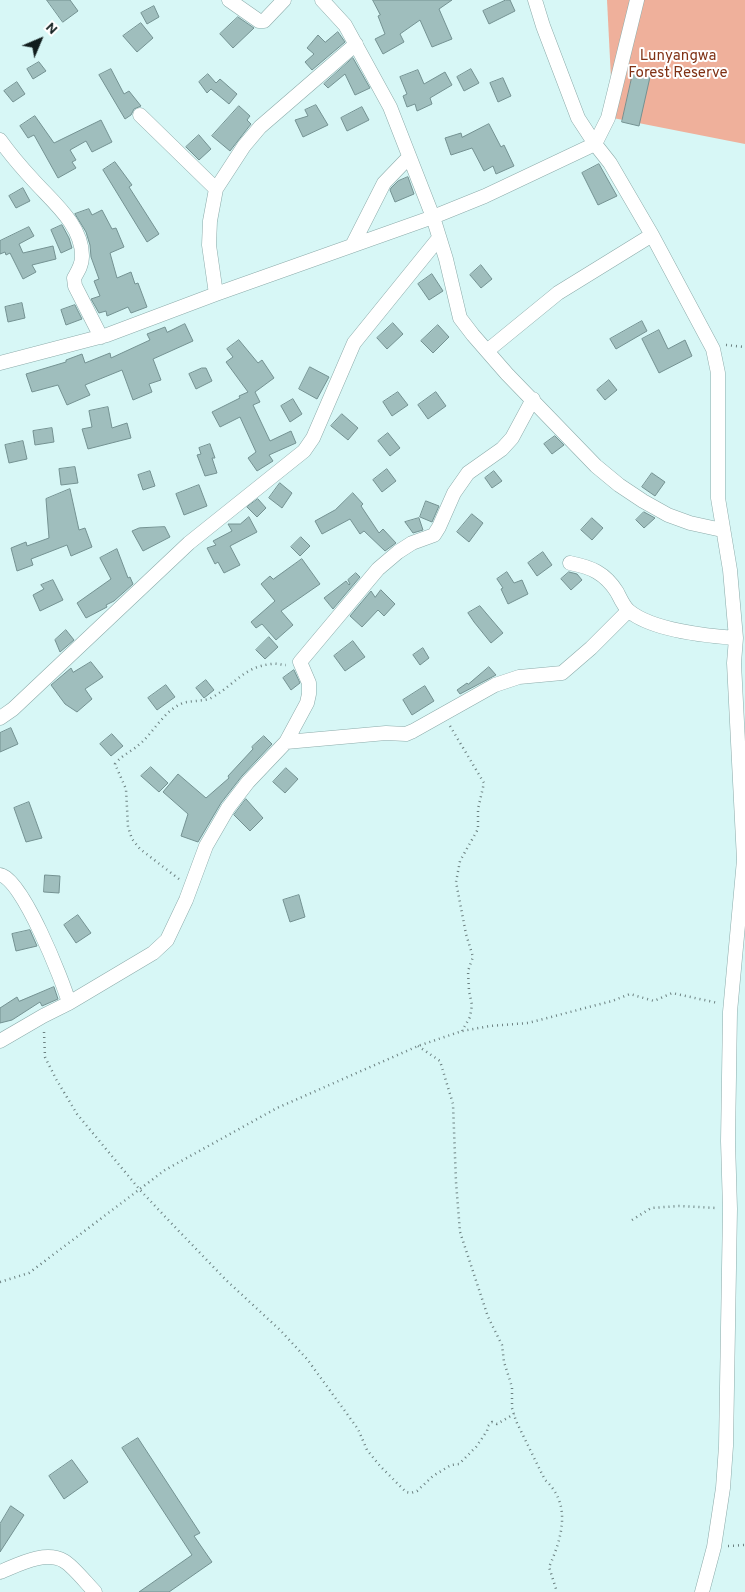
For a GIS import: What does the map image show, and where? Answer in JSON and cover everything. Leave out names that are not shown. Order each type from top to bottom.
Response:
[{"type":"street","points":[[229,0],[259,21],[264,22],[284,0]]},
{"type":"street","points":[[322,0],[345,25],[390,107],[433,217],[452,281],[460,318],[486,350],[596,466],[642,501],[668,515],[722,530]]},
{"type":"street","points":[[535,0],[578,118],[610,163],[652,235],[713,349],[718,374],[718,498],[730,570],[736,638],[734,663],[744,860],[730,1012],[728,1141],[730,1209],[724,1488],[714,1547],[702,1592]]},
{"type":"street","points":[[0,363],[101,337],[353,244],[433,217],[485,196],[595,144],[608,118],[637,0]]},
{"type":"street","points":[[216,294],[209,245],[210,221],[216,189],[244,146],[260,127],[356,44]]},
{"type":"street","points":[[140,115],[216,189]]},
{"type":"street","points":[[0,140],[32,180],[65,216],[77,233],[83,258],[74,278],[75,286],[101,337]]},
{"type":"street","points":[[353,244],[384,183],[409,157]]},
{"type":"street","points":[[486,350],[558,293],[652,235]]},
{"type":"street","points":[[0,718],[13,709],[188,543],[304,451],[313,438],[354,343],[439,238]]},
{"type":"street","points":[[0,1041],[153,953],[167,940],[206,846],[228,808],[248,782],[286,742],[307,703],[309,683],[300,662],[378,569],[412,543],[434,535],[454,493],[468,474],[502,450],[512,438],[533,399]]},
{"type":"street","points":[[570,563],[599,572],[615,589],[628,610],[644,621],[719,637],[736,638]]},
{"type":"street","points":[[286,742],[386,732],[406,734],[423,727],[495,685],[519,677],[562,673],[591,648],[628,610]]},
{"type":"street","points":[[0,875],[8,878],[20,894],[47,945],[60,974],[69,1003]]},
{"type":"street","points":[[0,1572],[32,1560],[50,1557],[64,1561],[95,1592]]},
{"type":"path","points":[[713,349],[721,346],[745,346]]},
{"type":"path","points":[[190,888],[140,850],[132,839],[128,827],[126,789],[115,764],[121,756],[141,744],[169,712],[183,704],[210,698],[225,689],[239,676],[258,666],[300,662]]},
{"type":"path","points":[[447,712],[451,730],[484,783],[478,809],[478,829],[460,861],[456,882],[466,934],[474,957],[468,971],[472,1005],[470,1017],[462,1031]]},
{"type":"path","points":[[0,1282],[29,1273],[165,1170],[276,1108],[418,1046],[462,1031],[490,1026],[528,1023],[612,1001],[630,994],[654,1001],[672,993],[720,1003],[730,1012]]},
{"type":"path","points":[[43,1016],[45,1057],[77,1114],[140,1190],[226,1280],[280,1330],[307,1359],[358,1429],[367,1450],[406,1492],[417,1491],[433,1476],[459,1464],[476,1447],[492,1422],[497,1424],[514,1414]]},
{"type":"path","points":[[418,1046],[440,1061],[452,1104],[460,1232],[488,1317],[502,1346],[504,1362],[512,1387],[512,1408],[545,1480],[559,1498],[563,1521],[559,1542],[549,1567],[557,1592]]},
{"type":"path","points":[[632,1220],[651,1208],[679,1206],[730,1209]]},
{"type":"green space","name":"Lunyangwa Forest Reserve","points":[[607,0],[745,0],[745,144],[613,118]]},
{"type":"building","points":[[47,0],[70,0],[78,11],[63,22]]},
{"type":"building","points":[[373,0],[452,0],[439,9],[452,39],[432,47],[420,20],[400,34],[404,42],[383,54],[375,39],[385,34],[378,16],[380,15]]},
{"type":"building","points":[[506,0],[510,0],[515,11],[489,24],[483,11]]},
{"type":"building","points":[[154,6],[159,17],[147,24],[141,13]]},
{"type":"building","points":[[238,17],[254,28],[233,48],[220,34]]},
{"type":"building","points":[[141,23],[153,38],[137,52],[123,36]]},
{"type":"building","points":[[338,32],[345,42],[312,70],[305,62],[314,54],[307,48],[318,35],[325,42]]},
{"type":"building","points":[[353,58],[370,88],[355,95],[345,74],[328,88],[324,84]]},
{"type":"building","points":[[39,62],[46,71],[33,79],[27,69]]},
{"type":"building","points":[[111,69],[124,94],[129,91],[141,106],[134,109],[131,115],[125,119],[99,75]]},
{"type":"building","points":[[471,69],[479,83],[464,91],[457,77]]},
{"type":"building","points":[[418,70],[424,84],[445,72],[452,85],[430,98],[432,104],[417,111],[415,104],[407,107],[403,96],[407,94],[400,77]]},
{"type":"building","points":[[633,73],[650,77],[639,126],[622,122]]},
{"type":"building","points":[[208,74],[216,83],[220,79],[237,94],[229,104],[211,89],[207,93],[199,82]]},
{"type":"building","points":[[503,78],[511,96],[498,102],[490,83]]},
{"type":"building","points":[[17,82],[25,94],[13,102],[4,91]]},
{"type":"building","points":[[316,105],[328,125],[303,137],[295,120],[308,116],[305,110]]},
{"type":"building","points":[[239,106],[250,116],[247,120],[251,124],[230,151],[212,136]]},
{"type":"building","points":[[362,107],[369,120],[347,131],[341,118]]},
{"type":"building","points":[[35,116],[54,143],[101,120],[112,142],[92,152],[86,141],[70,150],[76,160],[72,162],[76,168],[58,178],[34,135],[28,138],[20,126]]},
{"type":"building","points":[[489,124],[501,147],[504,145],[514,166],[496,174],[493,166],[484,171],[472,148],[451,155],[445,138],[461,133],[462,137]]},
{"type":"building","points":[[199,135],[211,149],[199,160],[186,147]]},
{"type":"building","points":[[115,162],[132,185],[129,187],[159,234],[147,242],[103,170]]},
{"type":"building","points":[[599,164],[617,196],[598,205],[582,173]]},
{"type":"building","points":[[408,177],[414,194],[395,202],[390,190],[391,188],[398,181]]},
{"type":"building","points":[[23,188],[30,201],[16,208],[9,196]]},
{"type":"building","points":[[89,209],[92,215],[102,210],[112,229],[116,228],[124,247],[110,253],[117,278],[131,272],[135,284],[138,283],[147,307],[131,313],[128,307],[107,316],[106,311],[99,313],[91,299],[100,296],[94,281],[99,279],[91,257],[86,232],[75,214]]},
{"type":"building","points":[[62,225],[72,248],[61,253],[51,230]]},
{"type":"building","points":[[29,227],[34,236],[19,244],[23,253],[53,246],[56,259],[32,265],[36,272],[23,279],[10,253],[6,255],[5,252],[0,254],[0,241]]},
{"type":"building","points":[[481,265],[492,279],[481,288],[470,275]]},
{"type":"building","points":[[432,274],[443,291],[429,300],[418,284]]},
{"type":"building","points":[[22,303],[25,318],[8,322],[5,307]]},
{"type":"building","points":[[75,305],[82,319],[66,325],[61,310]]},
{"type":"building","points":[[642,321],[647,331],[616,349],[610,339]]},
{"type":"building","points":[[393,323],[403,334],[387,349],[377,338]]},
{"type":"building","points":[[185,324],[193,341],[153,359],[161,380],[149,384],[152,392],[133,400],[122,370],[85,385],[90,395],[67,405],[58,385],[32,392],[26,374],[66,362],[66,360],[82,354],[85,363],[110,353],[111,358],[150,340],[147,334],[165,327],[167,332]]},
{"type":"building","points":[[438,325],[449,337],[433,353],[421,341]]},
{"type":"building","points":[[659,330],[668,349],[685,340],[692,356],[659,373],[642,339]]},
{"type":"building","points":[[239,340],[258,363],[262,360],[274,378],[255,392],[260,402],[253,405],[270,441],[291,431],[296,443],[269,455],[273,461],[257,471],[248,458],[256,452],[240,417],[220,427],[212,412],[248,392],[226,362],[233,357],[227,349]]},
{"type":"building","points":[[310,367],[329,377],[317,399],[299,389]]},
{"type":"building","points":[[206,368],[212,381],[196,389],[189,374]]},
{"type":"building","points":[[609,380],[617,390],[605,400],[597,390]]},
{"type":"building","points":[[398,392],[408,405],[392,416],[383,402]]},
{"type":"building","points":[[436,392],[446,406],[428,419],[418,405]]},
{"type":"building","points":[[293,399],[302,414],[290,422],[281,406]]},
{"type":"building","points":[[108,407],[112,428],[127,423],[131,438],[88,449],[82,429],[92,427],[89,411]]},
{"type":"building","points":[[342,414],[358,428],[348,440],[331,426]]},
{"type":"building","points":[[52,428],[54,442],[35,445],[33,431]]},
{"type":"building","points":[[388,433],[400,448],[390,456],[378,441]]},
{"type":"building","points":[[555,436],[564,445],[552,454],[544,444]]},
{"type":"building","points":[[23,441],[27,459],[9,463],[5,445]]},
{"type":"building","points":[[210,444],[215,458],[212,458],[217,473],[205,476],[197,455],[201,454],[199,448]]},
{"type":"building","points":[[75,467],[78,483],[61,485],[59,469]]},
{"type":"building","points":[[387,469],[396,481],[382,492],[373,480]]},
{"type":"building","points":[[150,471],[155,486],[143,490],[138,475]]},
{"type":"building","points":[[494,471],[502,481],[492,488],[485,478]]},
{"type":"building","points":[[652,473],[665,482],[655,496],[642,487]]},
{"type":"building","points":[[280,483],[292,493],[282,508],[269,498]]},
{"type":"building","points":[[199,485],[207,506],[184,515],[176,494]]},
{"type":"building","points":[[70,489],[79,530],[85,528],[92,547],[71,556],[67,545],[31,559],[33,565],[17,571],[11,548],[26,542],[27,546],[49,538],[46,499]]},
{"type":"building","points":[[353,493],[363,504],[361,506],[379,533],[383,529],[396,543],[385,551],[364,531],[360,534],[350,519],[322,534],[315,521],[335,510]]},
{"type":"building","points":[[258,499],[266,508],[257,517],[247,507]]},
{"type":"building","points":[[426,501],[439,506],[432,522],[420,517]]},
{"type":"building","points":[[644,512],[655,518],[644,528],[636,520]]},
{"type":"building","points":[[472,514],[483,523],[469,542],[457,532]]},
{"type":"building","points":[[249,517],[257,532],[230,546],[240,565],[224,573],[218,562],[215,564],[207,548],[216,545],[213,541],[232,531],[228,524],[240,524]]},
{"type":"building","points":[[419,518],[423,530],[413,533],[405,522]]},
{"type":"building","points":[[592,518],[603,528],[592,540],[581,530]]},
{"type":"building","points":[[165,527],[170,537],[143,551],[132,531],[139,528]]},
{"type":"building","points":[[301,537],[310,546],[300,556],[291,547]]},
{"type":"building","points":[[117,549],[128,578],[130,577],[133,584],[114,601],[106,605],[107,607],[86,618],[77,603],[111,579],[100,558]]},
{"type":"building","points":[[543,552],[552,565],[537,576],[528,563]]},
{"type":"building","points":[[302,559],[320,584],[281,611],[293,625],[276,640],[262,624],[256,628],[251,622],[275,601],[261,584],[270,576],[273,579]]},
{"type":"building","points":[[507,572],[514,583],[522,580],[528,594],[508,604],[501,589],[503,588],[497,579]]},
{"type":"building","points":[[569,572],[577,574],[582,580],[571,590],[561,579]]},
{"type":"building","points":[[356,573],[360,577],[333,609],[324,598],[346,581],[349,585],[348,580]]},
{"type":"building","points":[[53,580],[63,600],[40,611],[33,595],[44,589],[41,585]]},
{"type":"building","points":[[381,590],[395,604],[384,616],[378,610],[362,627],[350,616],[371,591],[375,597]]},
{"type":"building","points":[[480,606],[503,633],[491,643],[468,613]]},
{"type":"building","points":[[66,630],[74,640],[60,652],[55,640]]},
{"type":"building","points":[[269,637],[278,647],[265,659],[256,650]]},
{"type":"building","points":[[353,641],[365,657],[345,671],[334,656]]},
{"type":"building","points":[[423,648],[429,658],[420,665],[413,655]]},
{"type":"building","points":[[91,662],[103,677],[85,689],[92,699],[77,712],[65,704],[51,685],[71,668],[73,672]]},
{"type":"building","points":[[489,667],[496,675],[460,694],[457,690],[468,684]]},
{"type":"building","points":[[294,670],[300,683],[291,690],[283,678]]},
{"type":"building","points":[[206,680],[214,690],[204,698],[196,688]]},
{"type":"building","points":[[166,685],[175,697],[157,710],[148,698]]},
{"type":"building","points":[[425,686],[434,701],[412,715],[403,700]]},
{"type":"building","points":[[11,728],[18,744],[0,752],[0,733]]},
{"type":"building","points":[[112,734],[123,746],[111,756],[100,744]]},
{"type":"building","points":[[264,736],[272,744],[242,776],[221,803],[198,842],[181,836],[188,814],[163,792],[178,774],[206,798],[229,778],[228,776],[253,749],[252,747]]},
{"type":"building","points":[[151,767],[168,783],[159,792],[141,776]]},
{"type":"building","points":[[286,768],[298,779],[285,793],[273,782]]},
{"type":"building","points":[[246,799],[263,818],[250,831],[234,815]]},
{"type":"building","points":[[29,802],[42,838],[26,842],[14,808]]},
{"type":"building","points":[[45,875],[60,876],[59,893],[44,892]]},
{"type":"building","points":[[299,895],[305,917],[290,922],[283,900]]},
{"type":"building","points":[[78,915],[91,933],[76,943],[64,925]]},
{"type":"building","points":[[30,930],[37,946],[16,951],[12,934]]},
{"type":"building","points":[[54,987],[58,999],[42,1006],[40,1002],[12,1020],[0,1023],[0,1008],[17,997],[19,1001]]},
{"type":"building","points":[[138,1438],[200,1533],[194,1536],[212,1562],[169,1592],[139,1592],[192,1555],[122,1448]]},
{"type":"building","points":[[72,1460],[88,1482],[64,1499],[49,1476]]},
{"type":"building","points":[[11,1506],[24,1515],[0,1552],[0,1524]]}]
